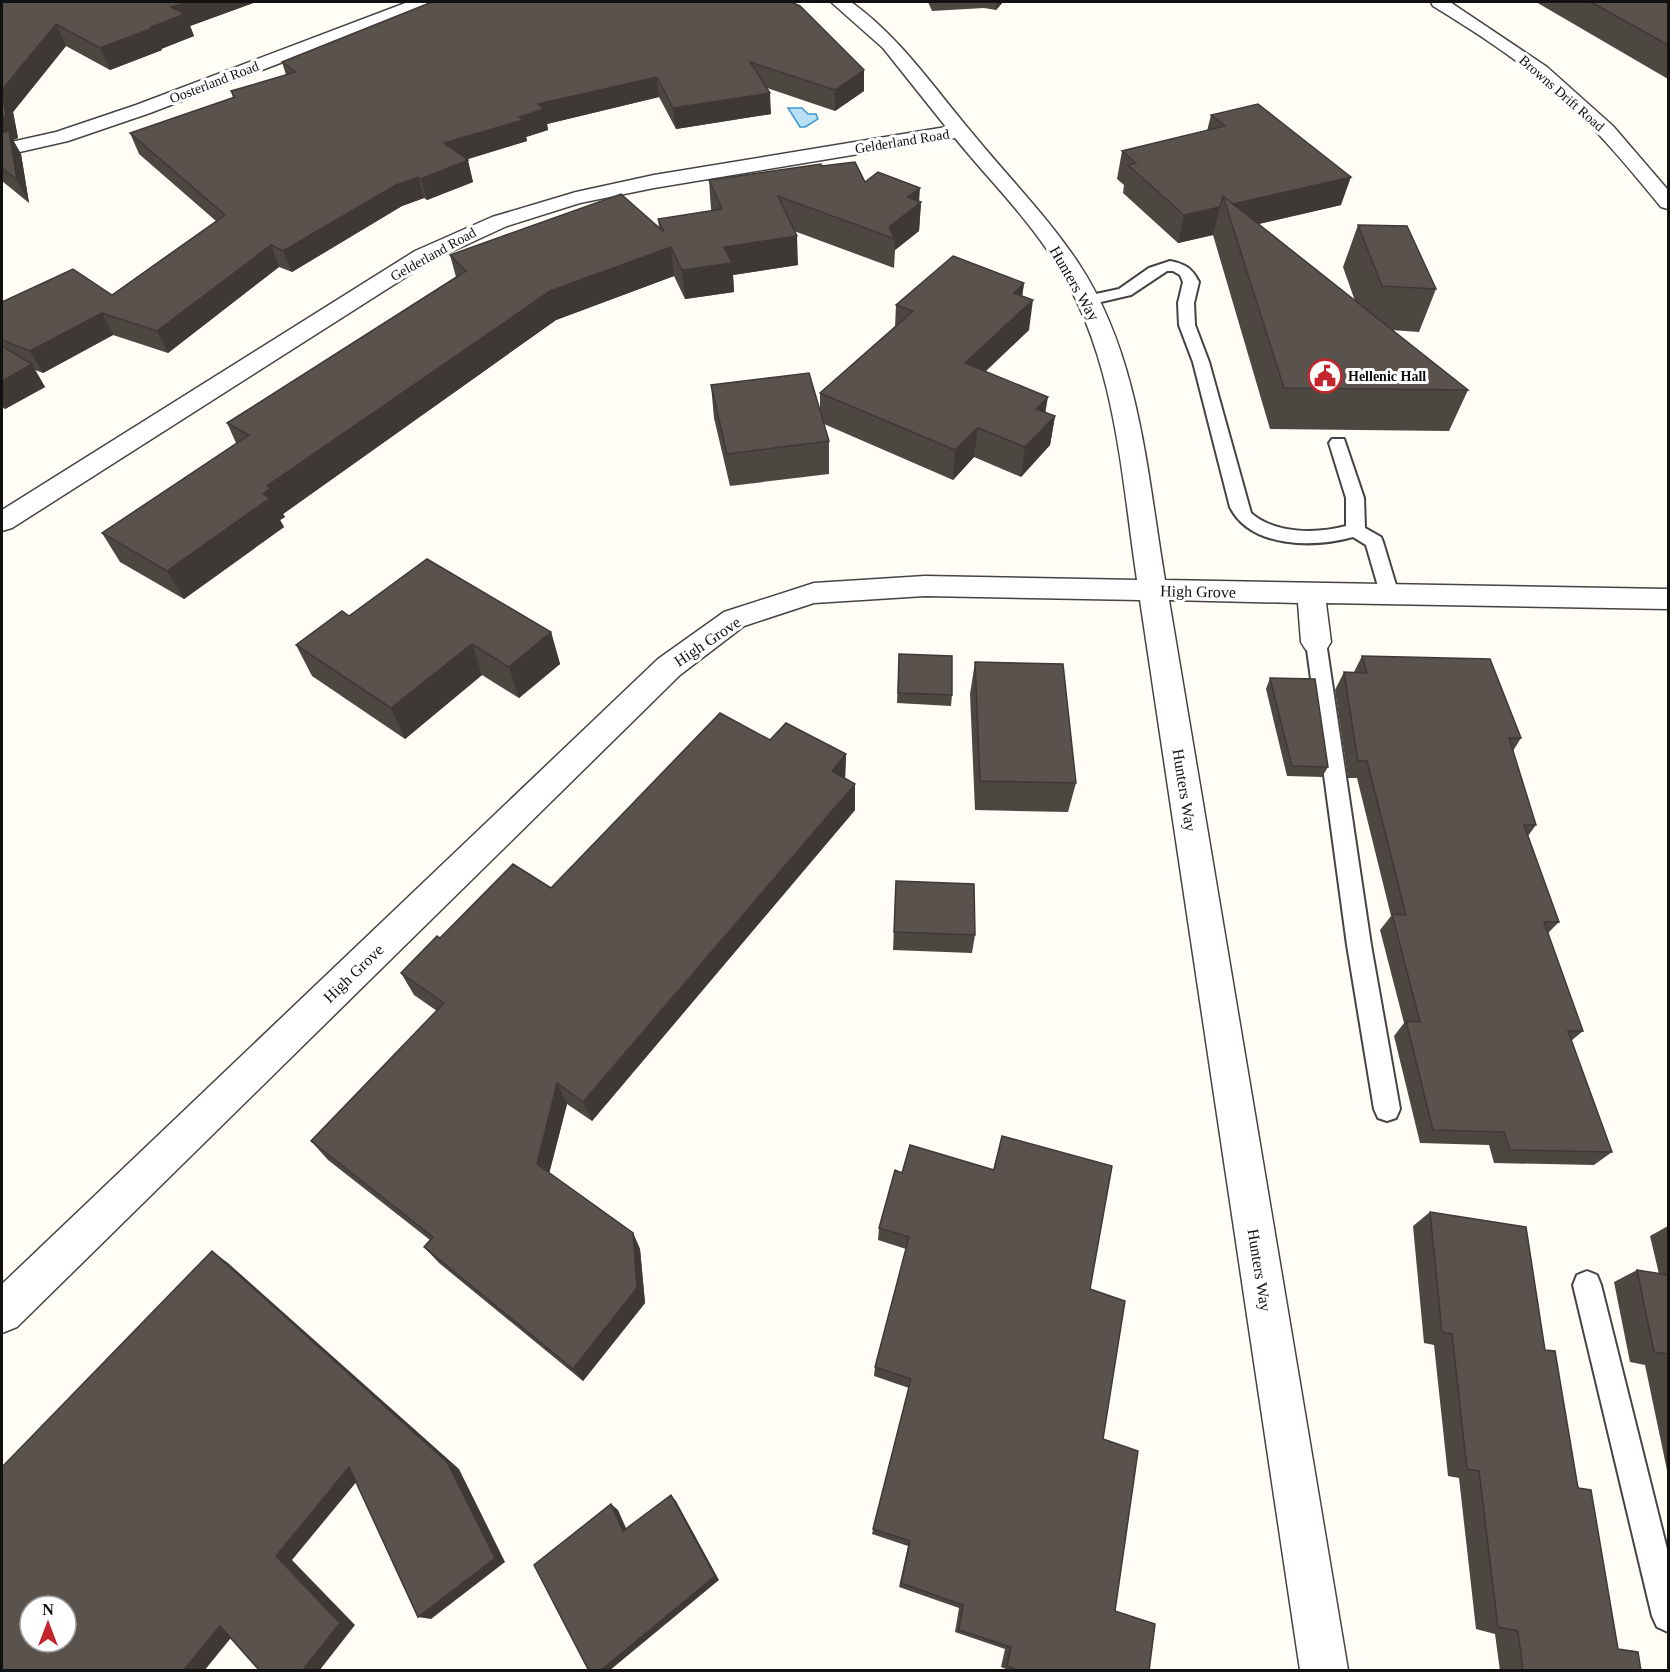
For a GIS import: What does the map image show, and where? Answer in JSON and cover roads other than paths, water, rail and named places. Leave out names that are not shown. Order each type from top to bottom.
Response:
[{"type":"street","name":"Oosterland Road","points":[[2,150],[61,137],[143,109],[423,2]]},
{"type":"street","name":"Hunters Way","points":[[840,2],[872,26],[907,64],[960,131],[1023,202],[1068,264],[1097,316],[1121,390],[1324,1671]]},
{"type":"street","name":"Browns Drift Road","points":[[1439,2],[1489,32],[1550,78],[1595,119],[1668,203]]},
{"type":"street","name":"Gelderland Road","points":[[2,522],[423,256],[465,234],[549,204],[613,189],[960,131]]},
{"type":"street","name":"High Grove","points":[[2,1312],[669,668],[734,619],[814,593],[925,586],[1668,599]]},
{"type":"street","points":[[1311,594],[1316,642]]},
{"type":"lane","points":[[1088,300],[1124,292],[1157,269],[1173,267],[1184,270],[1191,282],[1186,303],[1187,325],[1201,362],[1239,507],[1246,519],[1276,534],[1330,536],[1355,530],[1374,542],[1389,595]]},
{"type":"lane","points":[[1338,442],[1356,504],[1358,521],[1355,530]]},
{"type":"lane","points":[[1316,642],[1359,945],[1387,1108]]},
{"type":"lane","points":[[1587,1286],[1668,1616]]},
{"type":"water","points":[[788,108],[802,108],[808,114],[816,114],[818,119],[805,127],[800,127]]},
{"type":"place","name":"Hellenic Hall","points":[[1325,376]]}]
